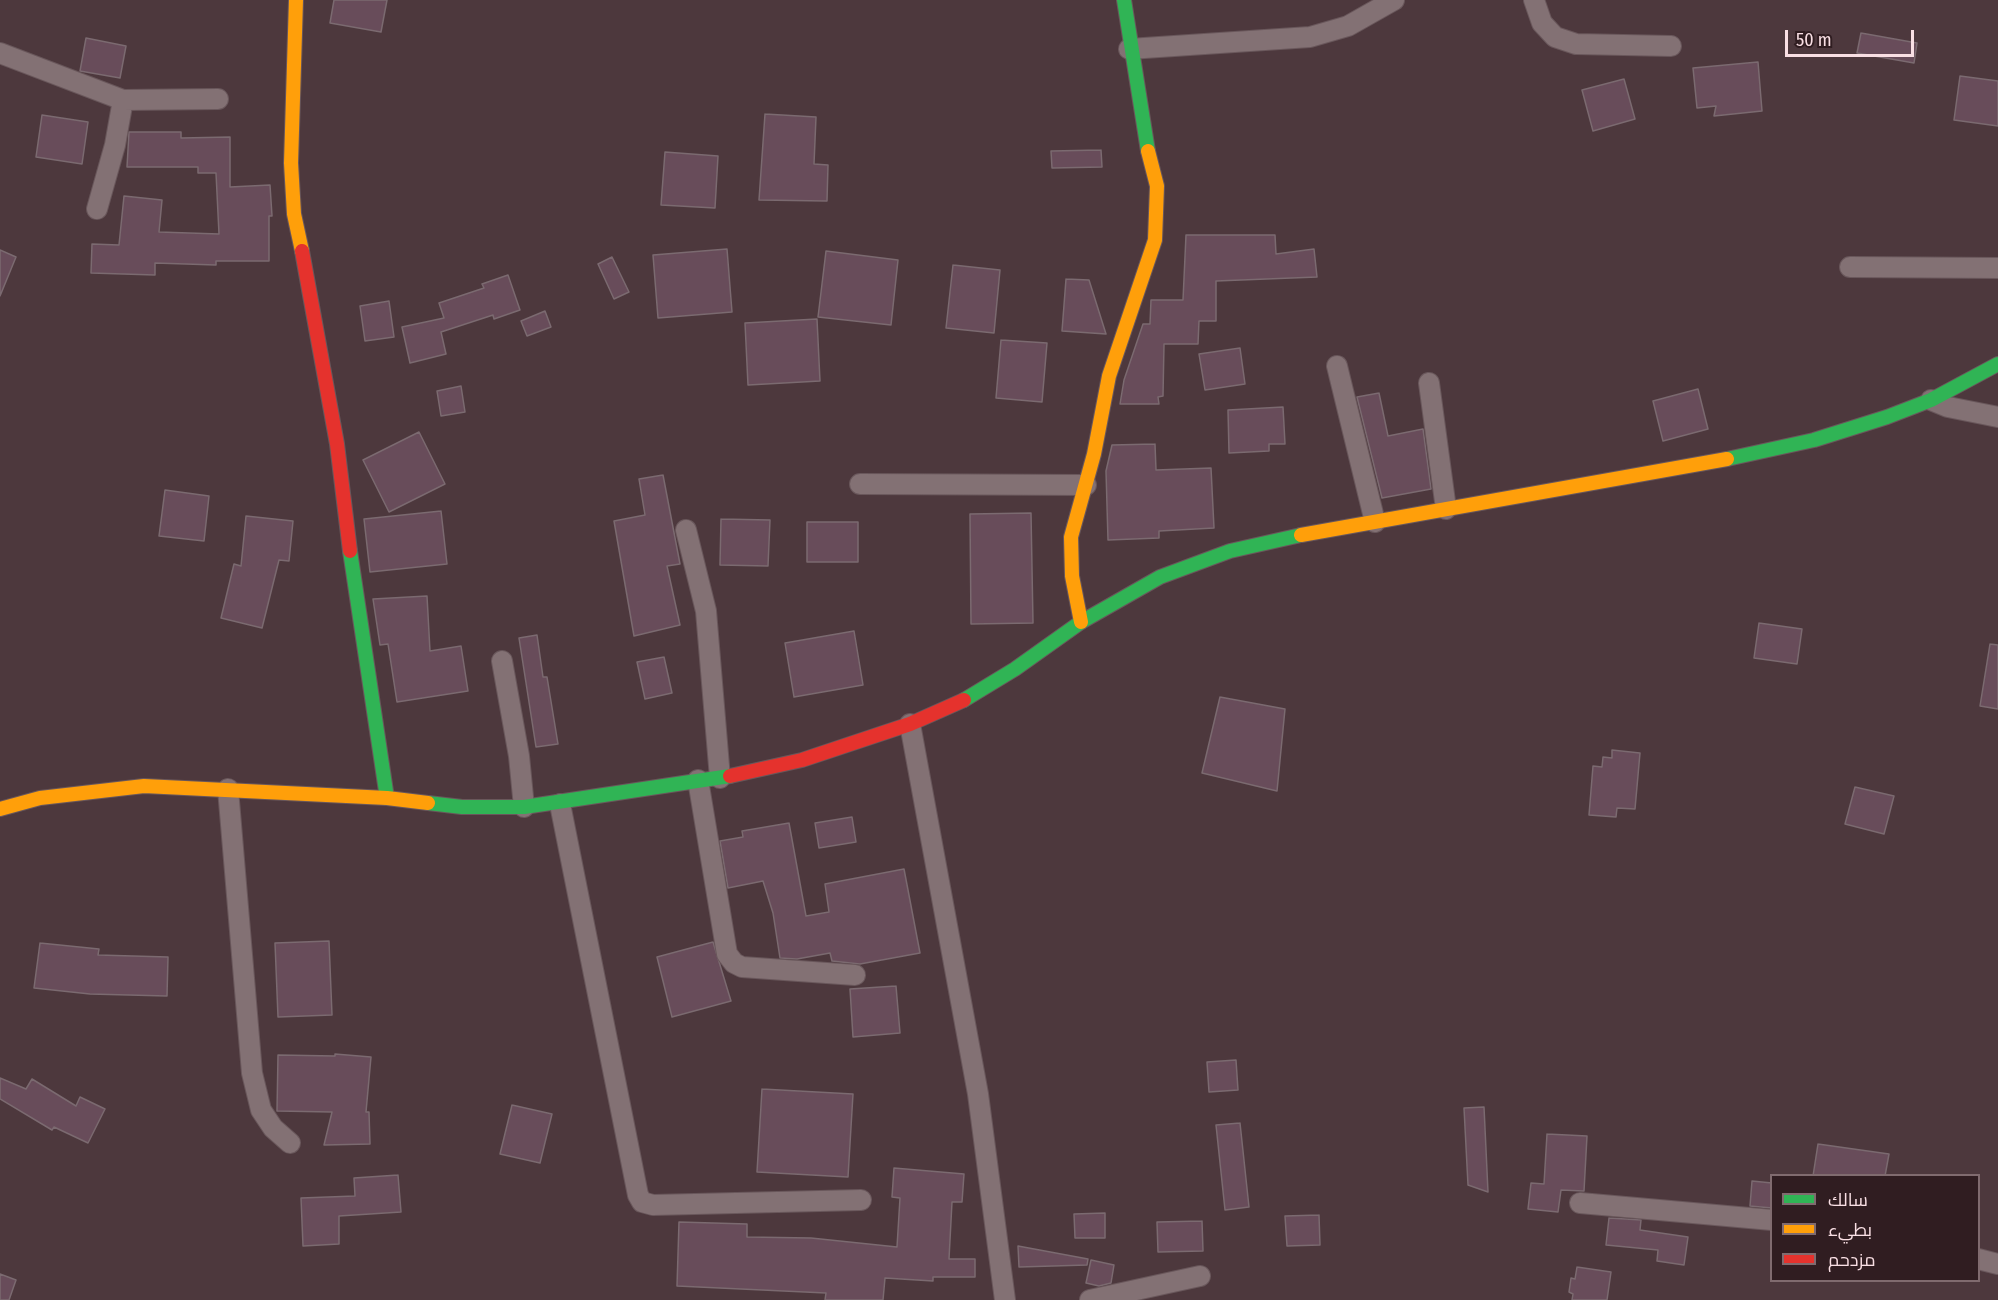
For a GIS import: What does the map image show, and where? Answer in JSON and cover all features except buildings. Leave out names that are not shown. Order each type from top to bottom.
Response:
[{"type":"street","points":[[296,0],[291,163],[294,214],[310,289],[337,444],[387,798]]},
{"type":"street","points":[[1081,622],[1072,576],[1071,537],[1086,485],[1109,376],[1156,230],[1157,186],[1144,136],[1129,49],[1124,0]]},
{"type":"street","points":[[1129,49],[1310,37],[1348,26],[1394,0]]},
{"type":"street","points":[[1534,0],[1542,23],[1555,37],[1576,44],[1671,46]]},
{"type":"street","points":[[0,53],[123,100],[218,99]]},
{"type":"street","points":[[97,209],[115,145],[123,100]]},
{"type":"street","points":[[1850,267],[1998,268]]},
{"type":"street","points":[[0,809],[40,798],[144,786],[387,798],[462,807],[524,807],[561,804],[720,778],[802,760],[910,724],[959,703],[1015,669],[1081,622],[1160,577],[1230,551],[1814,440],[1887,417],[1931,400],[1998,364]]},
{"type":"street","points":[[1337,366],[1375,522]]},
{"type":"street","points":[[1429,383],[1446,509]]},
{"type":"street","points":[[1931,400],[1948,407],[1998,417]]},
{"type":"street","points":[[860,484],[1086,485]]},
{"type":"street","points":[[686,530],[706,611],[720,778]]},
{"type":"street","points":[[502,661],[519,756],[524,807]]},
{"type":"street","points":[[910,724],[978,1094],[1005,1300]]},
{"type":"street","points":[[698,780],[727,954],[734,963],[742,967],[855,975]]},
{"type":"street","points":[[228,789],[252,1073],[261,1110],[273,1128],[290,1143]]},
{"type":"street","points":[[561,804],[638,1195],[642,1202],[653,1205],[861,1200]]},
{"type":"street","points":[[1580,1203],[1770,1220]]},
{"type":"street","points":[[1980,1260],[1998,1264]]},
{"type":"street","points":[[1090,1300],[1200,1276]]},
{"type":"traffic: fast","points":[[1124,0],[1148,151]]},
{"type":"traffic: fast","points":[[1727,459],[1814,440],[1887,417],[1931,400],[1998,364]]},
{"type":"traffic: fast","points":[[964,700],[1015,669],[1081,622],[1160,577],[1230,551],[1301,535]]},
{"type":"traffic: fast","points":[[350,551],[387,798]]},
{"type":"traffic: fast","points":[[428,803],[462,807],[524,807],[730,776]]},
{"type":"traffic: slow","points":[[296,0],[291,163],[294,214],[302,251]]},
{"type":"traffic: slow","points":[[1081,622],[1072,576],[1071,537],[1094,454],[1109,376],[1155,240],[1157,186],[1148,151]]},
{"type":"traffic: slow","points":[[1301,535],[1727,459]]},
{"type":"traffic: slow","points":[[0,809],[40,798],[144,786],[387,798],[428,803]]},
{"type":"traffic: jam","points":[[302,251],[337,444],[350,551]]},
{"type":"traffic: jam","points":[[730,776],[802,760],[910,724],[964,700]]}]
